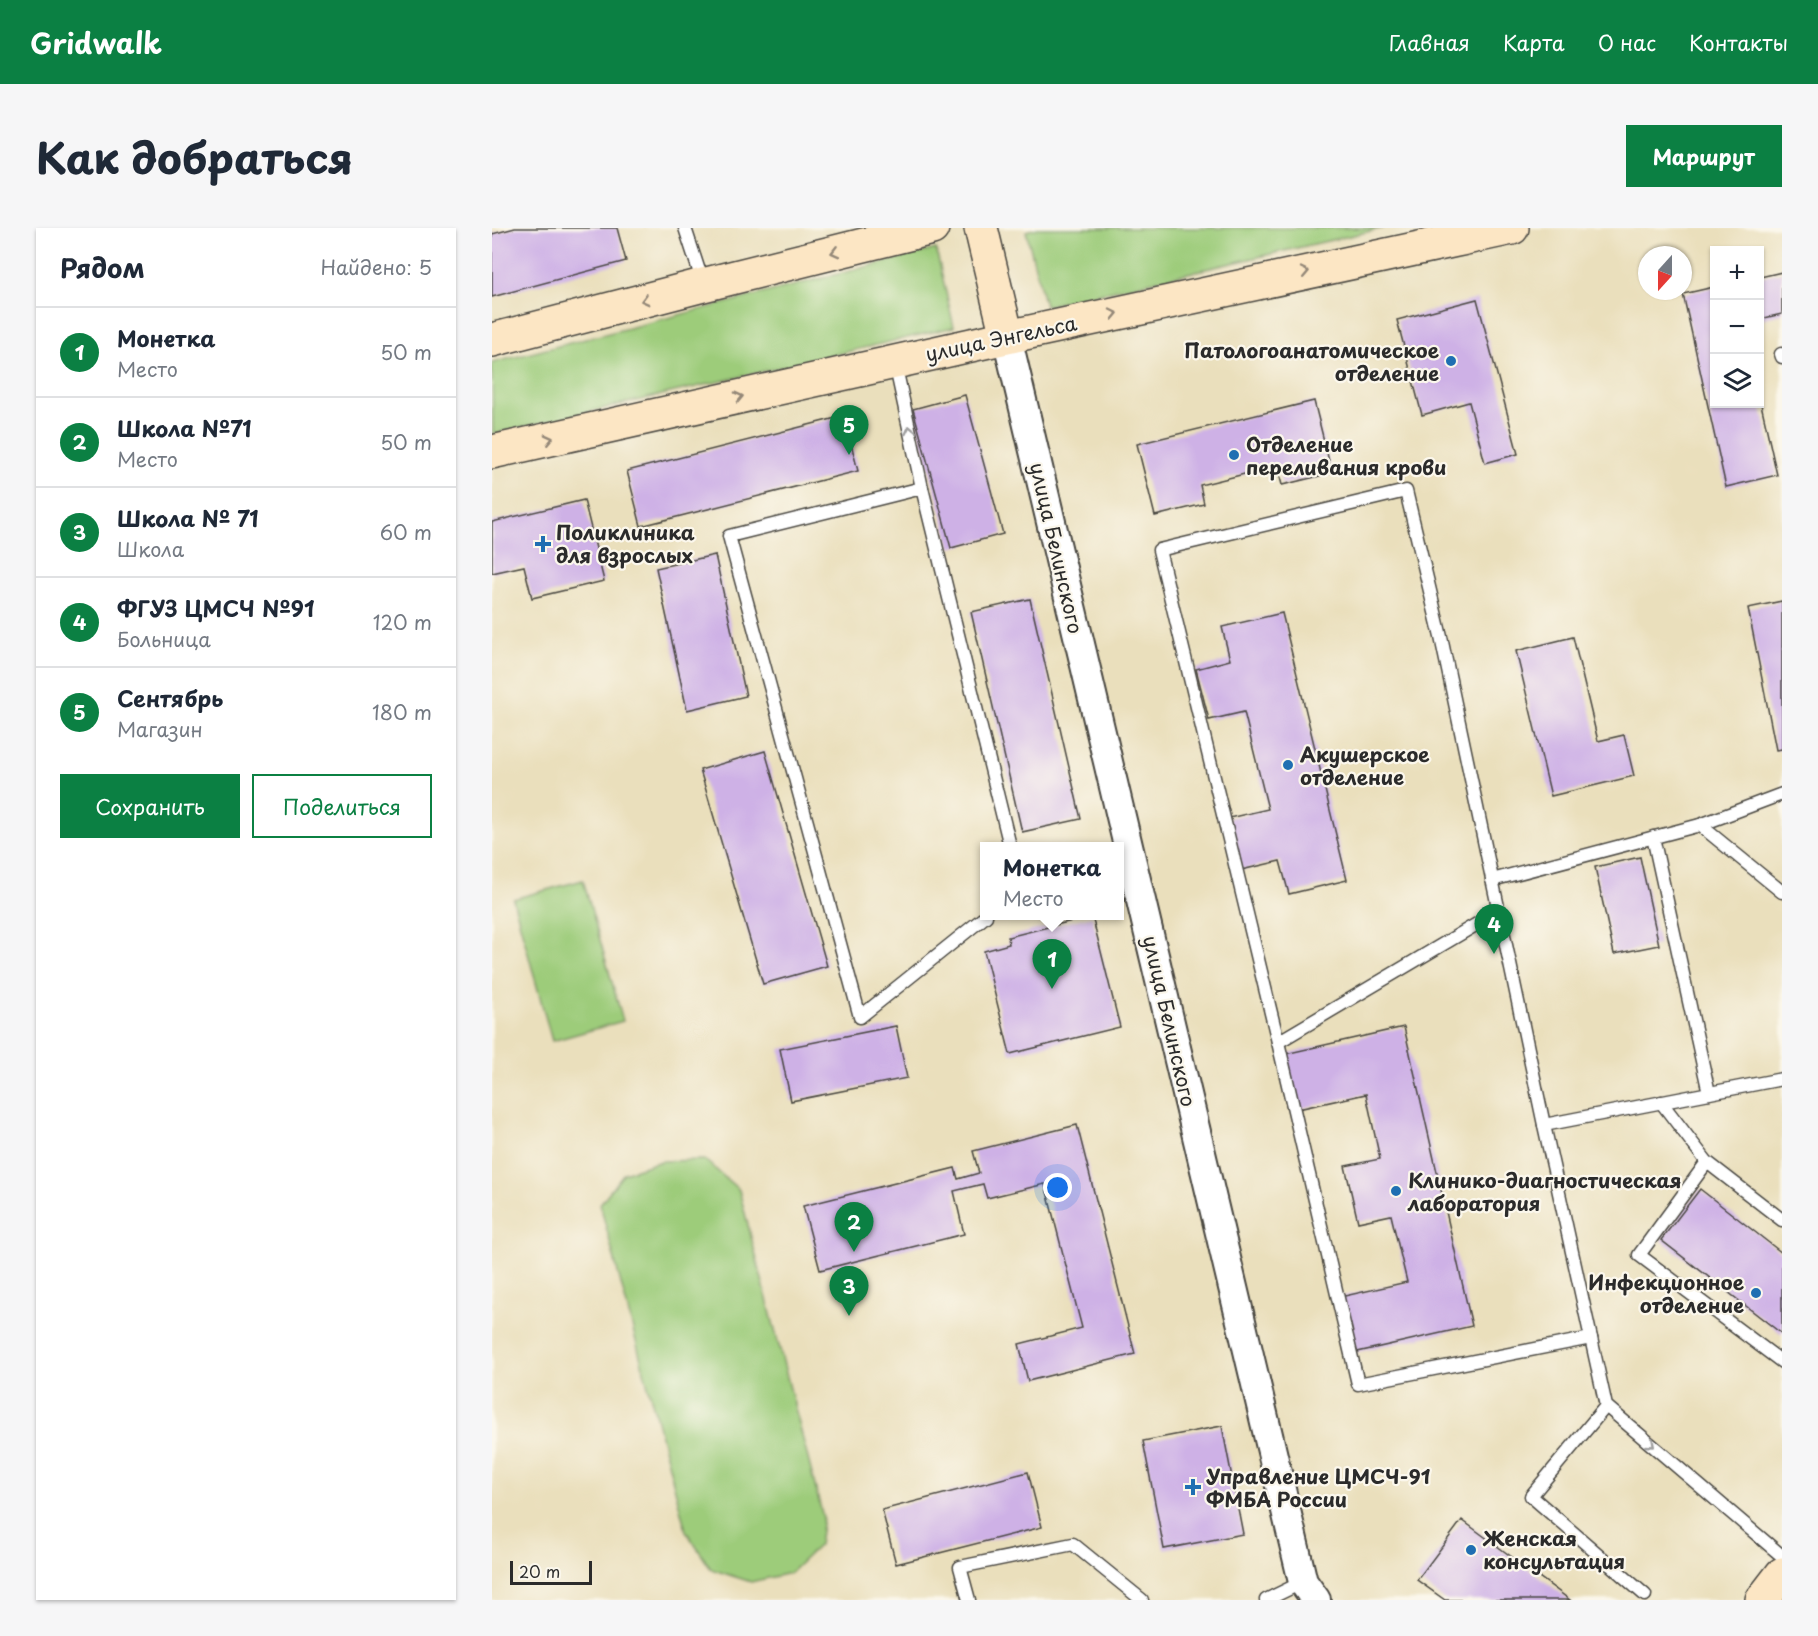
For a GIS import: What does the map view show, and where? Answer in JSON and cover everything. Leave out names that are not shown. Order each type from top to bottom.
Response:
[{"type":"main road","points":[[492,340],[932,228]]},
{"type":"main road","name":"улица Белинского","points":[[981,228],[1007,337]]},
{"type":"main road","name":"улица Энгельса","points":[[492,452],[1007,337],[1512,228]]},
{"type":"main road","points":[[1762,1600],[1782,1574]]},
{"type":"street","name":"улица Белинского","points":[[1007,337],[1120,842]]},
{"type":"street","name":"улица Белинского","points":[[1126,868],[1310,1591]]},
{"type":"lane","points":[[685,228],[703,285]]},
{"type":"lane","points":[[895,362],[922,488],[1009,842]]},
{"type":"lane","points":[[922,488],[729,536],[860,1017],[980,920]]},
{"type":"lane","points":[[1591,1338],[1358,1384],[1159,550],[1406,491],[1441,637],[1606,1406],[1782,1556]]},
{"type":"lane","points":[[1492,880],[1700,825],[1782,794]]},
{"type":"lane","points":[[1700,825],[1782,892]]},
{"type":"lane","points":[[1653,837],[1709,1093]]},
{"type":"lane","points":[[1278,1042],[1499,911]]},
{"type":"lane","points":[[1544,1125],[1782,1079]]},
{"type":"lane","points":[[1661,1102],[1707,1162],[1782,1220]]},
{"type":"lane","points":[[1707,1162],[1639,1255],[1782,1362]]},
{"type":"lane","points":[[1606,1406],[1531,1496],[1645,1594]]},
{"type":"lane","points":[[969,1600],[960,1567],[1073,1544],[1142,1600]]},
{"type":"lane","points":[[1266,1600],[1310,1591]]},
{"type":"green space","points":[[1038,228],[1384,228],[1045,306],[1026,231]]},
{"type":"green space","points":[[936,249],[954,327],[493,434],[492,363]]},
{"type":"green space","points":[[583,880],[623,1021],[552,1041],[513,899]]},
{"type":"green space","points":[[705,1160],[739,1190],[823,1517],[819,1545],[790,1573],[751,1582],[711,1569],[686,1531],[600,1204],[624,1173],[661,1161]]},
{"type":"building","points":[[515,228],[617,228],[626,261],[492,297],[492,234]]},
{"type":"building","points":[[1782,272],[1782,314],[1764,318],[1764,300],[1764,276]]},
{"type":"building","points":[[1710,288],[1710,408],[1762,408],[1777,475],[1726,487],[1684,300],[1692,300],[1692,292]]},
{"type":"building","name":"Патологоанатомическое отделение","points":[[1477,299],[1518,454],[1485,463],[1469,402],[1422,415],[1397,320]]},
{"type":"building","points":[[965,395],[1003,534],[951,548],[913,409]]},
{"type":"building","name":"Отделение переливания крови","points":[[1314,401],[1332,473],[1282,485],[1277,466],[1200,485],[1204,504],[1155,516],[1137,444]]},
{"type":"building","points":[[844,416],[858,471],[641,526],[627,471]]},
{"type":"building","name":"Поликлиника для взрослых","points":[[584,500],[604,581],[532,598],[524,566],[492,573],[492,522]]},
{"type":"building","points":[[715,555],[746,696],[687,710],[656,568]]},
{"type":"building","points":[[1030,599],[1081,819],[1022,832],[971,612]]},
{"type":"building","points":[[1782,601],[1782,749],[1776,750],[1748,608]]},
{"type":"building","name":"Акушерское отделение","points":[[1282,613],[1347,880],[1289,894],[1280,861],[1241,870],[1229,818],[1268,809],[1244,712],[1209,720],[1196,669],[1230,660],[1222,627]]},
{"type":"building","points":[[1573,637],[1598,741],[1624,735],[1634,776],[1551,796],[1516,651]]},
{"type":"building","points":[[765,751],[827,966],[763,984],[700,770]]},
{"type":"building","points":[[1640,857],[1659,945],[1614,954],[1595,867]]},
{"type":"building","points":[[1076,920],[1093,920],[1120,1027],[1010,1054],[984,951],[1009,944],[1008,937]]},
{"type":"building","points":[[896,1026],[907,1078],[791,1101],[780,1049]]},
{"type":"building","name":"Клинико-диагностическая лаборатория","points":[[1404,1027],[1472,1326],[1353,1353],[1340,1297],[1407,1282],[1391,1215],[1358,1222],[1345,1166],[1380,1159],[1366,1094],[1298,1109],[1285,1054]]},
{"type":"building","points":[[1077,1125],[1135,1354],[1028,1381],[1019,1344],[1082,1328],[1045,1184],[987,1198],[983,1184],[954,1191],[964,1234],[820,1270],[803,1206],[955,1168],[958,1179],[979,1173],[973,1151]]},
{"type":"building","name":"Инфекционное отделение","points":[[1700,1189],[1782,1253],[1782,1334],[1661,1240]]},
{"type":"building","name":"Управление ЦМСЧ-91 ФМБА России","points":[[1222,1426],[1243,1534],[1164,1549],[1143,1441]]},
{"type":"building","points":[[1028,1472],[1042,1527],[896,1564],[882,1510]]},
{"type":"building","name":"Женская консультация","points":[[1462,1520],[1570,1600],[1445,1600],[1417,1580]]},
{"type":"place","name":"Патологоанатомическое отделение","points":[[1451,361]]},
{"type":"place","name":"Сентябрь","points":[[849,455]]},
{"type":"place","name":"Отделение переливания крови","points":[[1234,455]]},
{"type":"place","name":"Поликлиника для взрослых","points":[[543,544]]},
{"type":"place","name":"Акушерское отделение","points":[[1288,765]]},
{"type":"place","name":"ФГУЗ ЦМСЧ №91","points":[[1494,954]]},
{"type":"place","name":"Монетка","points":[[1052,989]]},
{"type":"place","name":"Клинико-диагностическая лаборатория","points":[[1396,1191]]},
{"type":"place","name":"Школа №71","points":[[854,1252]]},
{"type":"place","name":"Инфекционное отделение","points":[[1756,1293]]},
{"type":"place","name":"Школа № 71","points":[[849,1316]]},
{"type":"place","name":"Управление ЦМСЧ-91 ФМБА России","points":[[1193,1487]]},
{"type":"place","name":"Женская консультация","points":[[1471,1550]]}]
